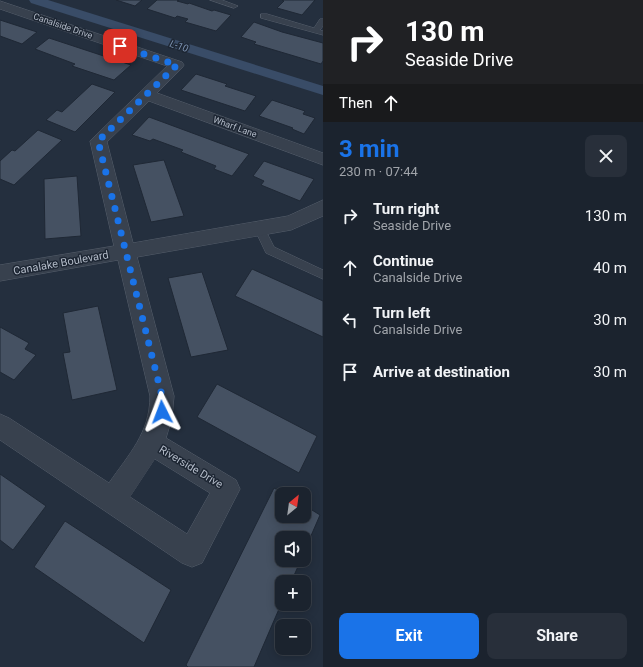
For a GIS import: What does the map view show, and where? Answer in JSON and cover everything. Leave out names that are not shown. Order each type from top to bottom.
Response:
[{"type":"street","name":"Canalside Drive","points":[[0,5],[177,65],[146,94]]},
{"type":"street","name":"Wharf Lane","points":[[146,94],[323,159]]},
{"type":"street","points":[[146,94],[98,141],[162,396],[162,412],[158,427],[151,443]]},
{"type":"street","points":[[258,228],[291,223],[313,214],[323,207]]},
{"type":"street","name":"Canalake Boulevard","points":[[0,273],[258,228]]},
{"type":"street","name":"Riverside Drive","points":[[0,426],[192,553],[228,489],[151,443],[112,500]]},
{"type":"lane","points":[[214,0],[234,6]]},
{"type":"lane","points":[[264,16],[319,32],[323,21]]},
{"type":"lane","points":[[258,228],[270,250],[323,275]]},
{"type":"building","points":[[116,0],[142,0],[135,6]]},
{"type":"building","points":[[157,0],[179,0],[177,1],[231,15],[216,31],[185,22],[188,19],[177,16],[175,18],[147,9]]},
{"type":"building","points":[[282,0],[315,0],[302,15],[277,8],[284,1]]},
{"type":"building","points":[[0,20],[37,32],[22,44],[0,36]]},
{"type":"building","points":[[254,22],[282,32],[323,43],[323,61],[321,64],[254,44],[256,42],[241,37]]},
{"type":"building","points":[[49,38],[131,65],[114,80],[72,66],[75,64],[35,49]]},
{"type":"building","points":[[196,74],[227,84],[225,86],[256,96],[245,111],[181,90]]},
{"type":"building","points":[[92,84],[115,92],[75,132],[46,120],[57,110],[62,112]]},
{"type":"building","points":[[272,100],[305,111],[303,114],[315,118],[304,134],[292,129],[293,128],[259,116]]},
{"type":"building","points":[[149,117],[249,154],[232,176],[214,169],[216,166],[181,152],[183,150],[153,139],[150,141],[132,135]]},
{"type":"building","points":[[38,130],[62,140],[14,185],[0,179],[0,161],[12,150],[15,151]]},
{"type":"building","points":[[164,160],[184,216],[151,222],[133,165]]},
{"type":"building","points":[[264,161],[314,179],[300,201],[261,185],[264,181],[253,176]]},
{"type":"building","points":[[77,176],[81,236],[45,239],[44,179]]},
{"type":"building","points":[[252,269],[323,301],[323,337],[235,296]]},
{"type":"building","points":[[202,272],[228,350],[191,357],[168,278]]},
{"type":"building","points":[[98,306],[117,390],[72,400],[63,353],[70,352],[63,313]]},
{"type":"building","points":[[0,327],[29,343],[25,349],[36,355],[14,380],[0,372]]},
{"type":"building","points":[[217,384],[317,436],[299,473],[197,417]]},
{"type":"building","points":[[0,474],[46,506],[13,550],[0,540]]},
{"type":"building","points":[[274,488],[275,523],[311,523],[311,509],[320,515],[311,536],[311,531],[275,531],[275,567],[298,567],[294,575],[275,575],[275,611],[278,611],[254,667],[188,667],[186,665]]},
{"type":"building","points":[[65,521],[171,590],[144,643],[34,567]]},
{"type":"waterway","name":"L-10","points":[[35,0],[323,91]]},
{"type":"route","points":[[120,46],[177,65],[98,141],[162,396],[162,412]]}]
